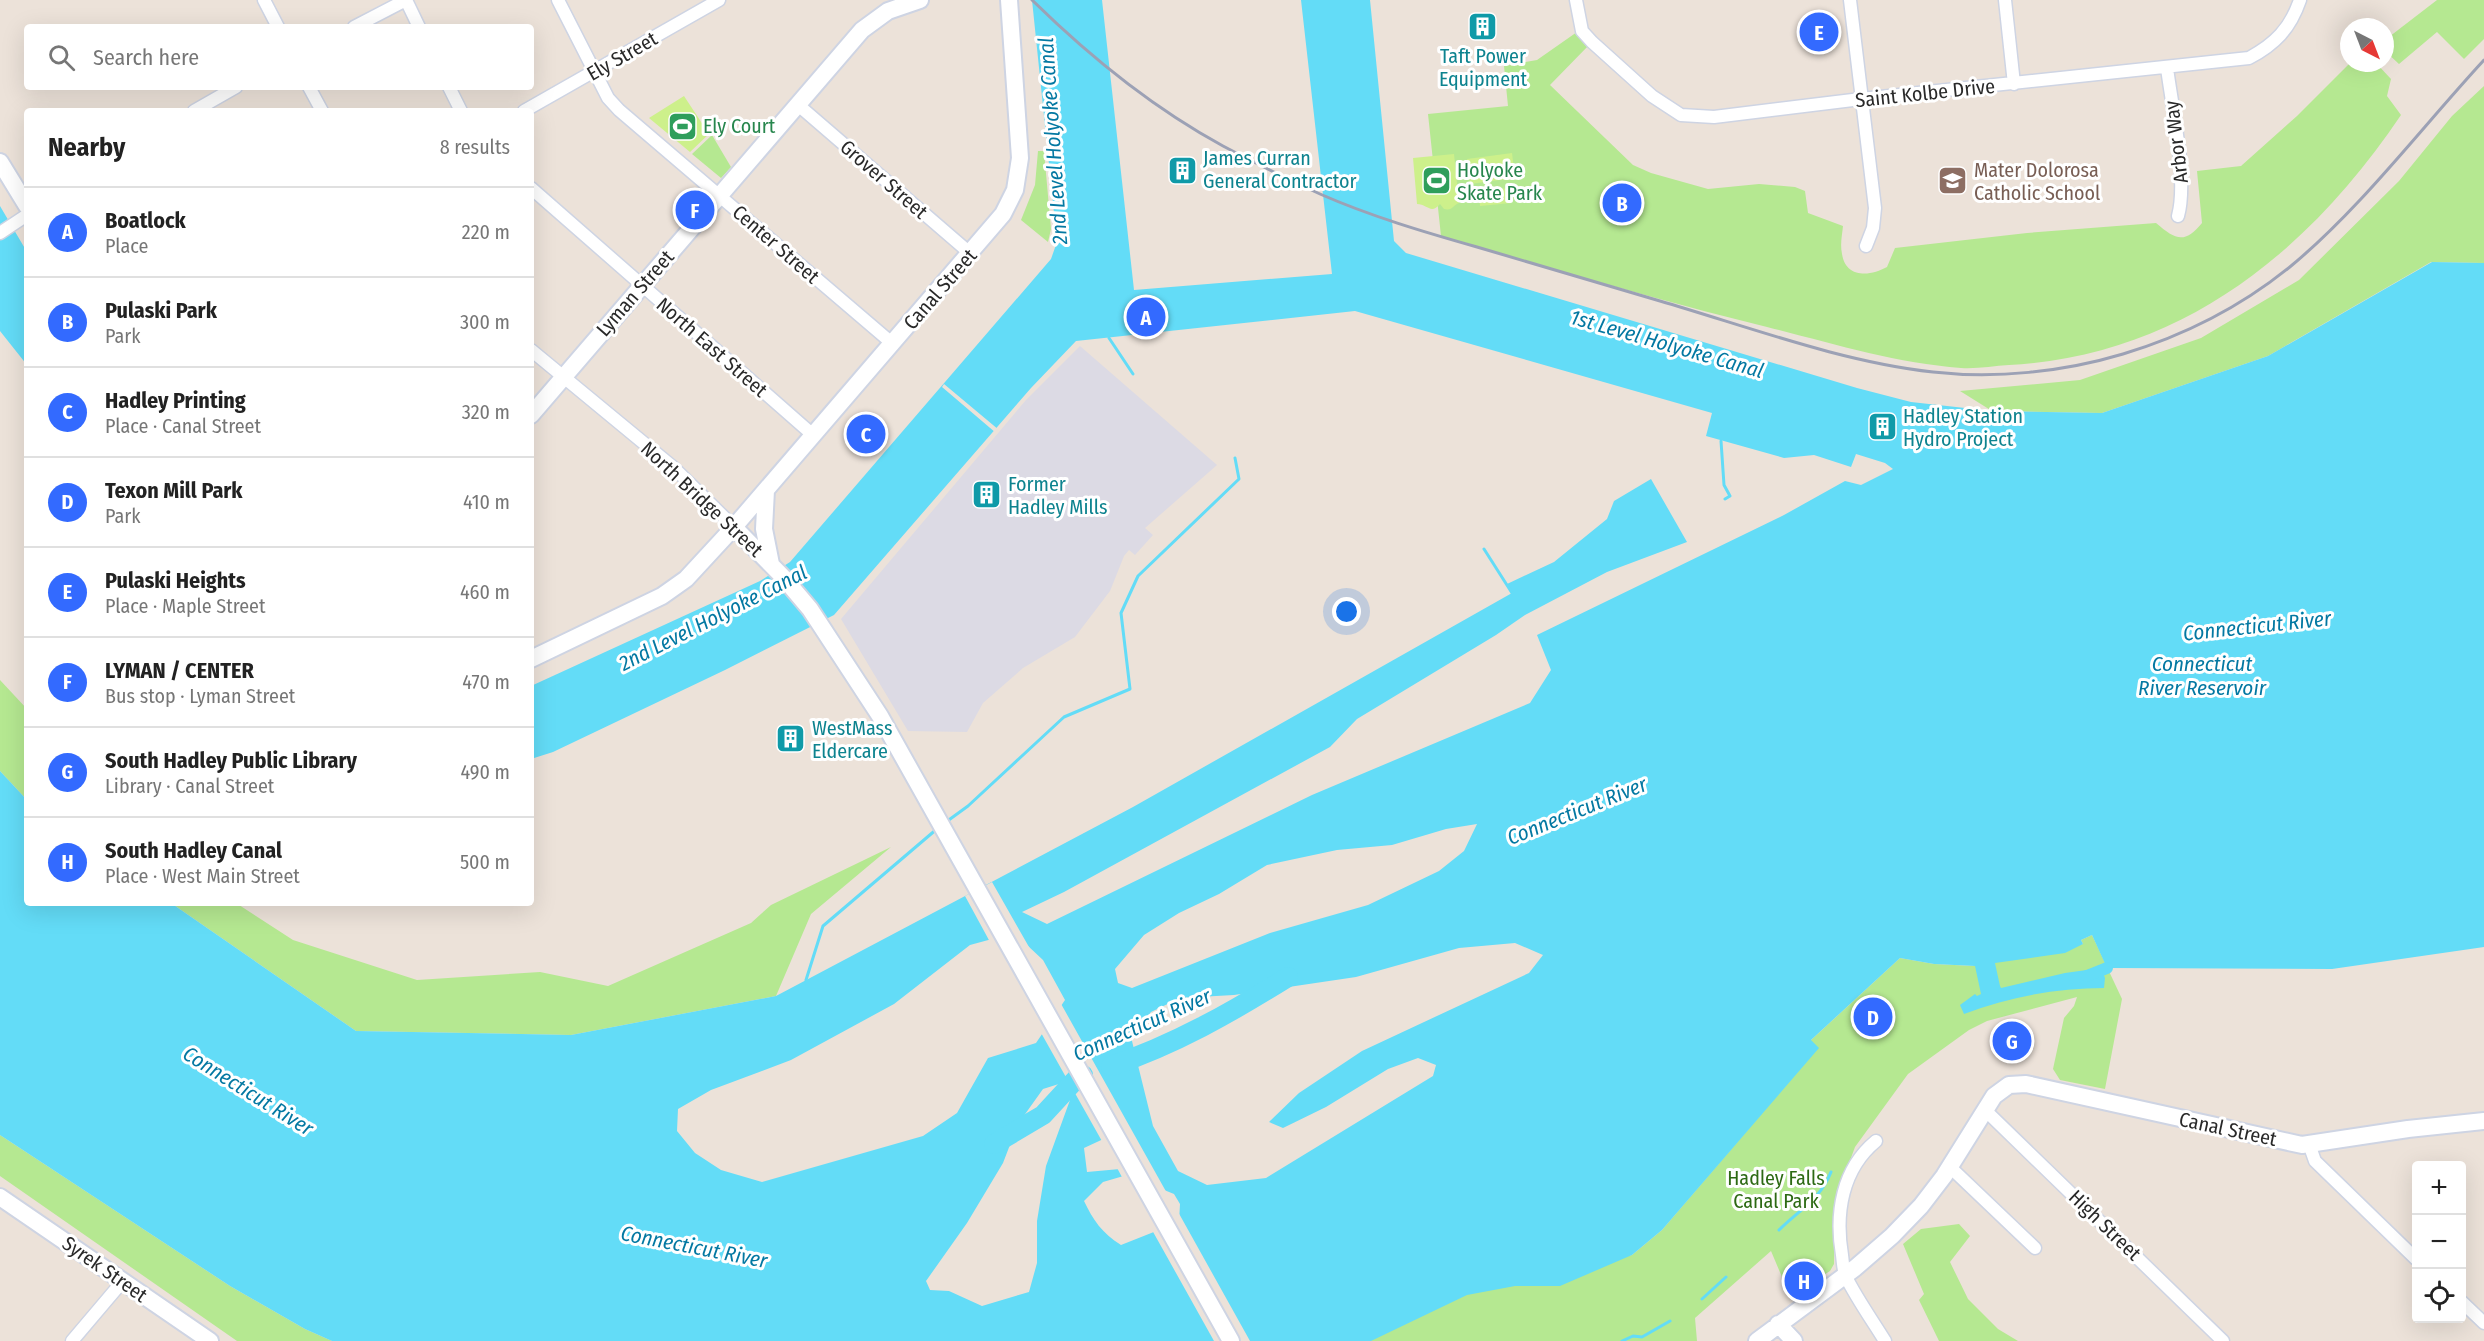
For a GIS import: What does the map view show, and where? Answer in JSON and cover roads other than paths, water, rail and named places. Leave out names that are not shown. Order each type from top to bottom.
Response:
[{"type":"main road","name":"Lyman Street","points":[[534,411],[862,30],[886,5],[920,0]]},
{"type":"main road","name":"Canal Street","points":[[534,658],[662,596],[686,579],[893,344],[1003,214],[1019,177],[1020,158],[1009,0]]},
{"type":"main road","points":[[0,162],[24,201]]},
{"type":"main road","points":[[766,490],[764,529],[772,566]]},
{"type":"main road","name":"North Bridge Street","points":[[734,527],[810,609],[880,716],[1231,1341]]},
{"type":"main road","name":"Canal Street","points":[[1757,1341],[1845,1276],[1881,1246],[1907,1220],[1950,1167],[1994,1096],[2004,1087],[2012,1084],[2026,1084],[2284,1141],[2309,1144],[2408,1129],[2484,1121]]},
{"type":"main road","name":"Syrek Street","points":[[0,1197],[210,1341]]},
{"type":"main road","points":[[1778,1324],[1794,1341]]},
{"type":"street","points":[[264,0],[276,24]]},
{"type":"street","points":[[360,24],[406,0],[418,24]]},
{"type":"street","name":"Center Street","points":[[558,0],[608,98],[619,110],[893,344]]},
{"type":"street","name":"Ely Street","points":[[529,108],[720,0]]},
{"type":"street","name":"Saint Kolbe Drive","points":[[1576,0],[1582,31],[1652,96],[1681,115],[1714,117],[2249,58],[2270,47],[2285,33],[2300,0]]},
{"type":"street","points":[[1850,0],[1875,208],[1873,228],[1866,246]]},
{"type":"street","points":[[2005,0],[2014,84]]},
{"type":"street","name":"Arbor Way","points":[[2167,68],[2181,180],[2182,201],[2178,216]]},
{"type":"street","points":[[199,108],[231,90]]},
{"type":"street","points":[[311,90],[320,108]]},
{"type":"street","points":[[450,90],[460,108]]},
{"type":"street","name":"Grover Street","points":[[797,104],[971,254]]},
{"type":"street","name":"North East Street","points":[[534,191],[813,435]]},
{"type":"street","points":[[0,232],[24,217]]},
{"type":"street","name":"North Bridge Street","points":[[534,353],[674,468],[734,527]]},
{"type":"street","name":"High Street","points":[[1985,1110],[2024,1145],[2223,1341]]},
{"type":"street","points":[[1876,1141],[1866,1149],[1856,1163],[1843,1193],[1839,1224],[1845,1276],[1885,1341]]},
{"type":"street","points":[[2309,1144],[2315,1161],[2412,1255]]},
{"type":"street","points":[[1950,1167],[2035,1248]]},
{"type":"street","points":[[72,1341],[122,1282]]},
{"type":"street","points":[[2466,1306],[2484,1323]]},
{"type":"water","points":[[1032,0],[1102,0],[1134,290],[1332,274],[1301,0],[1370,0],[1394,241],[1406,253],[1857,388],[1911,402],[1992,411],[2102,413],[2268,356],[2432,262],[2484,263],[2484,947],[2332,969],[2107,968],[2092,935],[2081,940],[2083,944],[2065,953],[1995,963],[2000,986],[2001,988],[2065,973],[2101,968],[2105,978],[2104,988],[2033,995],[1964,1014],[1960,1005],[1975,994],[1977,996],[1981,994],[1975,966],[1934,964],[1900,958],[1811,1040],[1819,1048],[1662,1230],[1632,1255],[1560,1286],[1515,1286],[1467,1295],[1371,1341],[332,1341],[305,1329],[230,1286],[0,1135],[0,771],[24,797],[24,906],[175,906],[356,1031],[571,1035],[776,996],[1133,807],[1512,593],[1507,584],[1554,562],[1607,519],[1614,501],[1651,479],[1687,542],[1607,572],[1525,615],[1357,719],[1330,747],[1064,892],[1022,912],[1047,924],[1312,795],[1530,703],[1551,670],[1537,635],[1784,515],[1845,481],[1861,485],[1893,469],[1885,463],[1856,454],[1851,467],[1814,455],[1784,458],[1706,436],[1712,413],[1355,311],[1076,341],[1031,388],[834,615],[725,670],[553,752],[534,758],[534,685],[760,581],[790,562],[1051,259],[1057,242]],"holes":[[[1477,824],[1464,851],[1439,871],[1368,905],[1270,933],[1132,988],[1118,983],[1115,969],[1144,935],[1179,913],[1219,894],[1267,865],[1337,850],[1392,845],[1446,829]],[[1014,933],[1043,960],[1065,1000],[1036,1043],[988,1058],[957,1113],[923,1136],[762,1182],[721,1170],[695,1153],[677,1131],[678,1109],[711,1090],[791,1060],[894,1004],[970,945]],[[1515,943],[1543,955],[1529,973],[1362,1051],[1299,1093],[1269,1122],[1283,1128],[1326,1107],[1388,1069],[1418,1058],[1436,1065],[1433,1076],[1266,1178],[1207,1185],[1178,1171],[1153,1126],[1131,1037],[1151,1012],[1180,998],[1234,995],[1356,977],[1459,948]],[[1062,1083],[1070,1100],[1046,1166],[1037,1221],[1037,1263],[1029,1292],[982,1306],[949,1291],[930,1290],[926,1281],[967,1223],[1003,1163],[1018,1124],[1043,1089]],[[1125,1129],[1139,1152],[1120,1169],[1087,1172],[1084,1148]],[[1127,1175],[1174,1194],[1180,1204],[1179,1222],[1121,1245],[1099,1226],[1084,1201],[1103,1182]]]},
{"type":"water","points":[[0,206],[24,247],[24,361],[0,331]]},
{"type":"waterway","points":[[1109,338],[1133,374]]},
{"type":"waterway","points":[[1721,441],[1724,485],[1730,496],[1725,499]]},
{"type":"waterway","points":[[946,822],[968,806],[1064,717],[1130,689],[1121,613],[1138,576],[1239,479],[1235,458]]},
{"type":"waterway","points":[[1484,549],[1512,593]]},
{"type":"waterway","points":[[806,980],[823,926],[938,828]]},
{"type":"waterway","points":[[2087,976],[2107,968]]},
{"type":"waterway","name":"Connecticut River","points":[[1111,1066],[1202,1027],[1288,977]]},
{"type":"waterway","name":"Connecticut River","points":[[994,1144],[1043,1115],[1078,1077],[1083,1075]]},
{"type":"waterway","points":[[1779,1230],[1815,1197],[1831,1172]]},
{"type":"waterway","points":[[1702,1299],[1726,1277]]},
{"type":"waterway","points":[[1622,1341],[1633,1336],[1642,1337],[1670,1321]]},
{"type":"railway","points":[[1032,0],[1099,61],[1172,115],[1235,152],[1295,183],[1339,202],[1417,229],[1830,352],[1899,367],[1980,375],[2053,369],[2123,354],[2190,329],[2253,294],[2291,266],[2342,219],[2484,60]]},
{"type":"place","name":"Taft Power Equipment","points":[[1483,26]]},
{"type":"place","name":"Pulaski Heights","points":[[1819,32]]},
{"type":"place","name":"Ely Court","points":[[682,126]]},
{"type":"place","name":"James Curran General Contractor","points":[[1182,170]]},
{"type":"place","name":"Holyoke Skate Park","points":[[1436,181]]},
{"type":"place","name":"Mater Dolorosa Catholic School","points":[[1953,181]]},
{"type":"place","name":"Pulaski Park","points":[[1622,203]]},
{"type":"place","name":"LYMAN / CENTER","points":[[695,210]]},
{"type":"place","name":"Boatlock","points":[[1146,317]]},
{"type":"place","name":"Hadley Station Hydro Project","points":[[1882,427]]},
{"type":"place","name":"Hadley Printing","points":[[866,434]]},
{"type":"place","name":"Former Hadley Mills","points":[[987,495]]},
{"type":"place","name":"WestMass Eldercare","points":[[791,739]]},
{"type":"place","name":"Texon Mill Park","points":[[1873,1017]]},
{"type":"place","name":"South Hadley Public Library","points":[[2012,1041]]},
{"type":"place","name":"South Hadley Canal","points":[[1804,1281]]},
{"type":"water label","name":"2nd Level Holyoke Canal","points":[[1053,141]]},
{"type":"water label","name":"1st Level Holyoke Canal","points":[[1667,344]]},
{"type":"water label","name":"2nd Level Holyoke Canal","points":[[713,618]]},
{"type":"water label","name":"Connecticut River Reservoir","points":[[2202,676]]},
{"type":"park label","name":"Hadley Falls Canal Park","points":[[1776,1190]]}]
